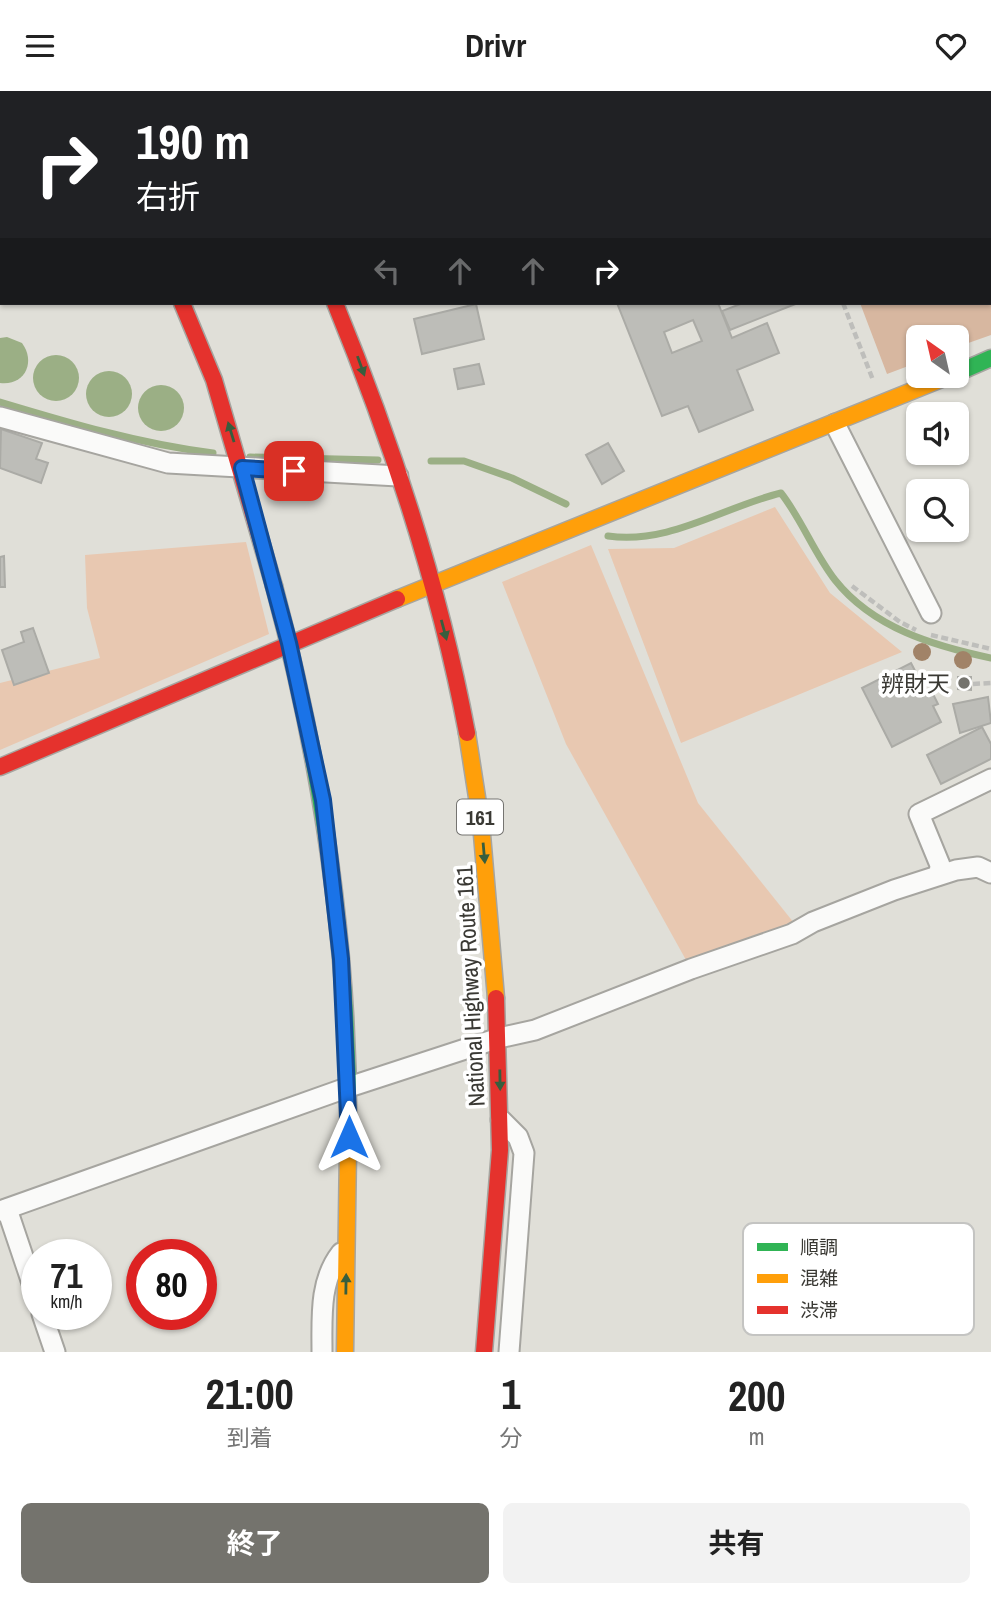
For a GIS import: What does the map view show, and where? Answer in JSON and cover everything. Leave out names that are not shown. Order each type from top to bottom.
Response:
[{"type":"main road","points":[[183,305],[214,380],[242,468],[289,643],[323,800],[341,959],[349,1087],[345,1352]]},
{"type":"main road","name":"National Highway Route 161","points":[[336,305],[398,475],[432,586],[475,778],[484,849],[499,1038],[501,1120],[498,1202],[484,1352]]},
{"type":"main road","points":[[970,367],[991,358]]},
{"type":"main road","points":[[0,767],[289,643],[918,389]]},
{"type":"street","points":[[0,417],[168,463],[398,475]]},
{"type":"street","points":[[835,424],[931,613]]},
{"type":"street","points":[[939,875],[940,865],[919,814],[991,779]]},
{"type":"street","points":[[21,1257],[3,1210],[349,1087],[499,1038],[535,1030],[691,969],[792,934],[813,922],[939,875],[978,867],[991,873]]},
{"type":"street","points":[[501,1120],[517,1137],[524,1153],[509,1352]]},
{"type":"street","points":[[322,1352],[322,1304],[330,1267],[347,1245]]},
{"type":"street","points":[[47,1330],[55,1352]]},
{"type":"path","points":[[844,305],[877,389]]},
{"type":"path","points":[[973,684],[991,683]]},
{"type":"shaded area","points":[[861,305],[991,305],[991,335],[970,342],[970,325],[906,325],[906,367],[887,374]]},
{"type":"shaded area","points":[[7,337],[22,343],[28,365],[22,377],[16,381],[0,383],[0,338]]},
{"type":"shaded area","points":[[56,355],[65,356],[72,362],[78,369],[78,387],[72,394],[65,400],[56,401],[47,400],[40,394],[34,387],[33,378],[34,369],[40,362],[47,356]]},
{"type":"shaded area","points":[[109,371],[126,377],[132,394],[126,411],[109,417],[92,411],[86,394],[92,377]]},
{"type":"shaded area","points":[[161,385],[178,391],[184,408],[178,425],[161,431],[144,425],[138,408],[144,391]]},
{"type":"shaded area","points":[[775,507],[830,593],[902,652],[681,743],[608,549],[674,548]]},
{"type":"shaded area","points":[[246,542],[269,634],[0,750],[0,683],[100,658],[87,608],[85,555]]},
{"type":"shaded area","points":[[591,545],[698,803],[794,923],[686,960],[566,744],[502,582]]},
{"type":"building","points":[[476,305],[484,339],[422,354],[414,319]]},
{"type":"building","points":[[618,305],[719,305],[732,338],[767,323],[779,353],[737,370],[753,410],[699,432],[688,406],[662,416]],"holes":[[[693,320],[702,341],[672,353],[664,332]]]},
{"type":"building","points":[[738,305],[793,305],[730,330],[722,311]]},
{"type":"building","points":[[479,364],[484,384],[458,389],[454,369]]},
{"type":"building","points":[[1,429],[42,443],[36,459],[48,463],[41,483],[0,468]]},
{"type":"building","points":[[608,443],[624,471],[602,484],[586,455]]},
{"type":"building","points":[[4,556],[5,587],[0,587],[0,557]]},
{"type":"building","points":[[33,628],[49,673],[14,685],[2,650],[24,642],[21,632]]},
{"type":"building","points":[[911,663],[927,694],[932,692],[938,704],[933,706],[941,722],[892,747],[862,688]]},
{"type":"building","name":"辨財天","points":[[958,677],[971,677],[971,690],[958,689]]},
{"type":"building","points":[[988,697],[991,723],[960,733],[953,704]]},
{"type":"building","points":[[982,727],[991,744],[991,759],[941,784],[927,755]]},
{"type":"waterway","points":[[0,402],[132,438],[213,453]]},
{"type":"waterway","points":[[250,457],[378,460]]},
{"type":"waterway","points":[[431,461],[464,461],[512,478],[566,504]]},
{"type":"waterway","points":[[608,536],[631,537],[674,530],[781,493],[835,580],[867,611],[886,623],[927,641],[991,658]]},
{"type":"traffic: fast","points":[[970,367],[991,358]]},
{"type":"traffic: fast","points":[[274,586],[307,725],[330,865],[345,1007],[348,1149]]},
{"type":"traffic: slow","points":[[397,599],[917,389]]},
{"type":"traffic: slow","points":[[467,733],[481,823],[496,998]]},
{"type":"traffic: slow","points":[[345,1352],[348,1149]]},
{"type":"traffic: jam","points":[[183,305],[214,380],[274,586]]},
{"type":"traffic: jam","points":[[336,305],[376,408],[412,515],[443,623],[467,733]]},
{"type":"traffic: jam","points":[[0,767],[397,599]]},
{"type":"traffic: jam","points":[[484,1352],[500,1150],[496,998]]},
{"type":"place","name":"辨財天","points":[[964,683]]},
{"type":"route","points":[[294,471],[242,468],[289,643],[323,800],[341,959],[349,1087],[349,1137]]}]
